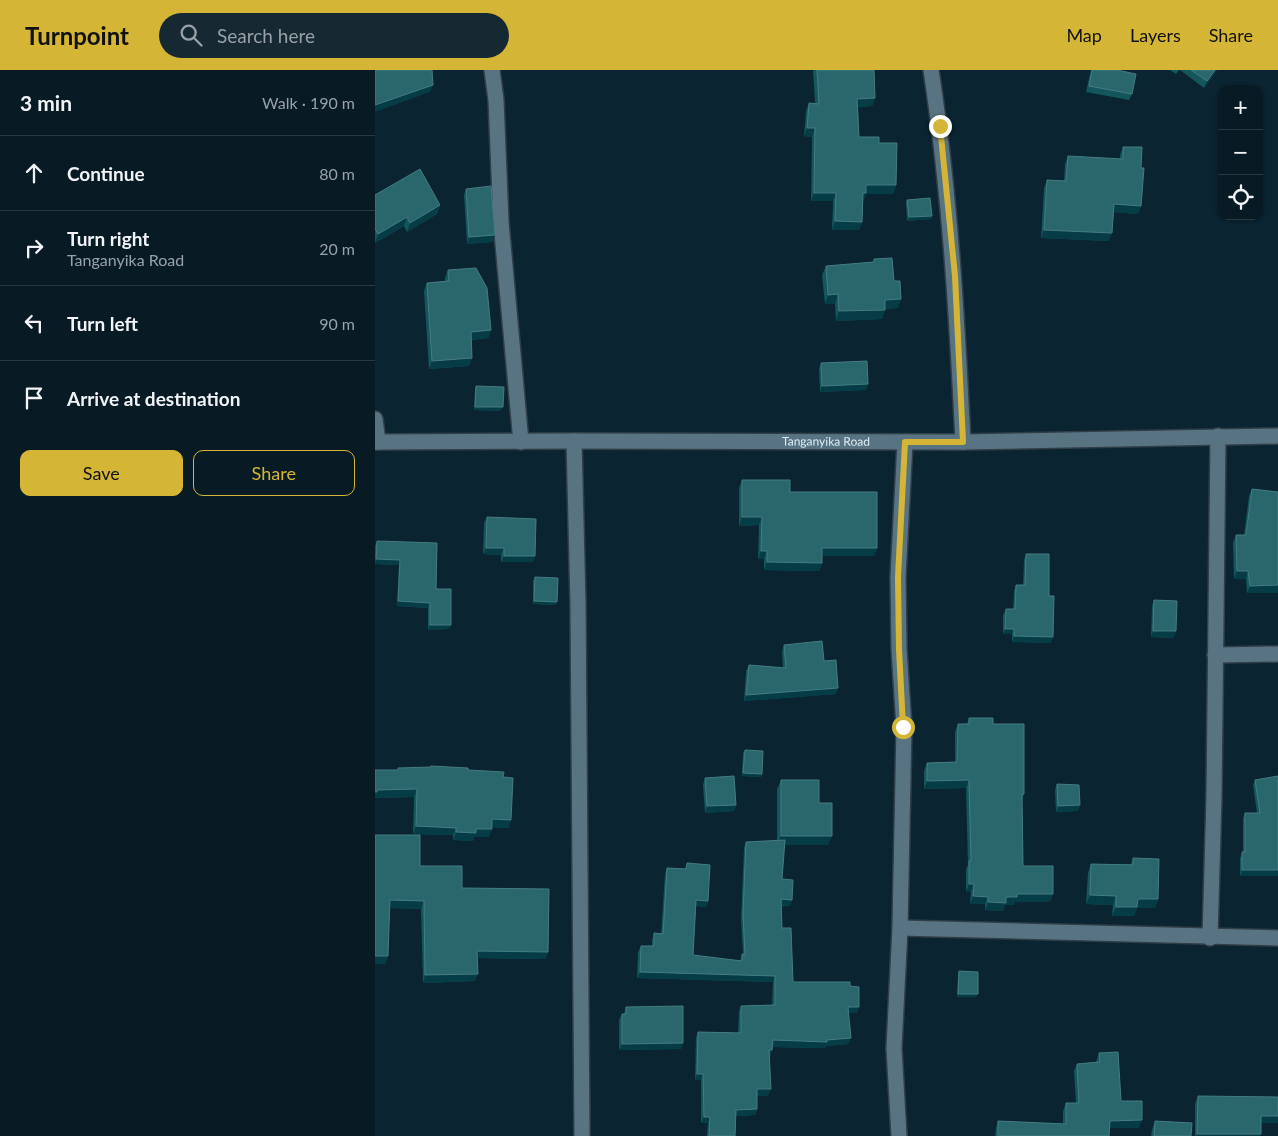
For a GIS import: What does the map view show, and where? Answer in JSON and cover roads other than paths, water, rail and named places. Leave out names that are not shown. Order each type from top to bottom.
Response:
[{"type":"street","points":[[492,70],[496,100],[501,222],[521,442]]},
{"type":"street","points":[[931,70],[940,126],[955,276],[963,442]]},
{"type":"street","points":[[375,419],[376,442]]},
{"type":"street","points":[[1210,938],[1214,796],[1217,436]]},
{"type":"street","name":"Tanganyika Road","points":[[376,442],[963,442],[1278,436]]},
{"type":"street","points":[[574,441],[579,614],[582,1136]]},
{"type":"street","points":[[899,1136],[894,1048],[900,928],[903,727],[898,577],[905,442]]},
{"type":"street","points":[[1215,654],[1278,654]]},
{"type":"street","points":[[900,928],[1210,938],[1278,938]]}]
